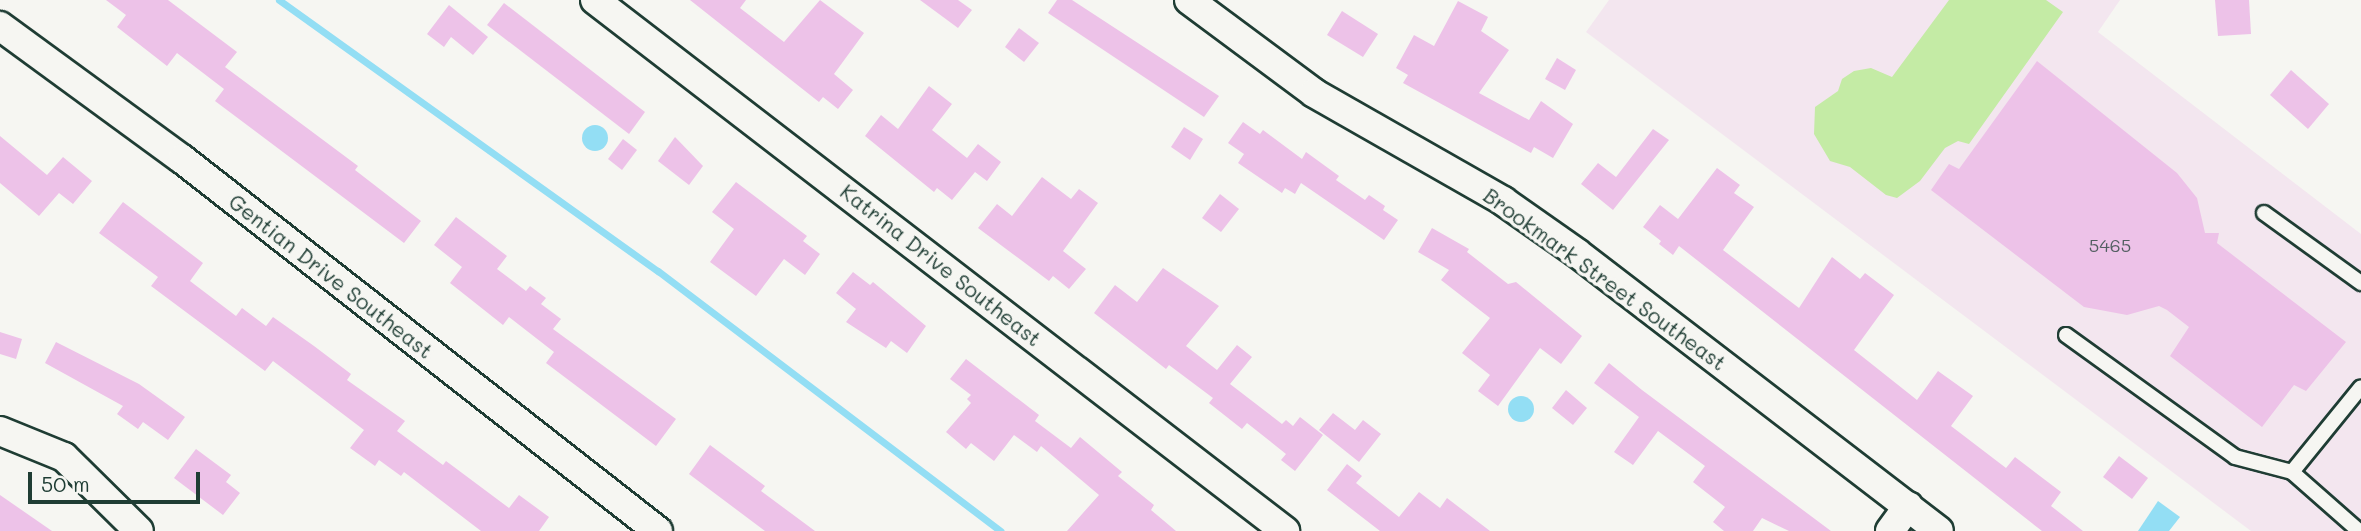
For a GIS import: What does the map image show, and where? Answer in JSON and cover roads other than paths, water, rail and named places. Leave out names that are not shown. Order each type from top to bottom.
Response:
[{"type":"street","name":"Katrina Drive Southeast","points":[[595,0],[1285,531]]},
{"type":"street","name":"Brookmark Street Southeast","points":[[1188,0],[1314,93],[1503,201],[1577,253],[1939,531]]},
{"type":"street","name":"Gentian Drive Southeast","points":[[0,26],[182,159],[646,528]]},
{"type":"street","points":[[0,431],[64,457],[139,531]]},
{"type":"street","points":[[1890,531],[1908,506]]},
{"type":"lane","points":[[2264,213],[2361,283]]},
{"type":"lane","points":[[2066,335],[2235,457],[2292,472],[2359,531]]},
{"type":"lane","points":[[2292,472],[2361,387]]},
{"type":"water","points":[[595,125],[604,129],[608,138],[604,147],[595,151],[586,147],[582,138],[586,129]]},
{"type":"water","points":[[1521,396],[1530,400],[1534,409],[1530,418],[1521,422],[1512,418],[1508,409],[1512,400]]},
{"type":"water","points":[[2158,501],[2180,517],[2169,531],[2138,531]]},
{"type":"waterway","points":[[279,0],[658,271],[1000,531]]}]
